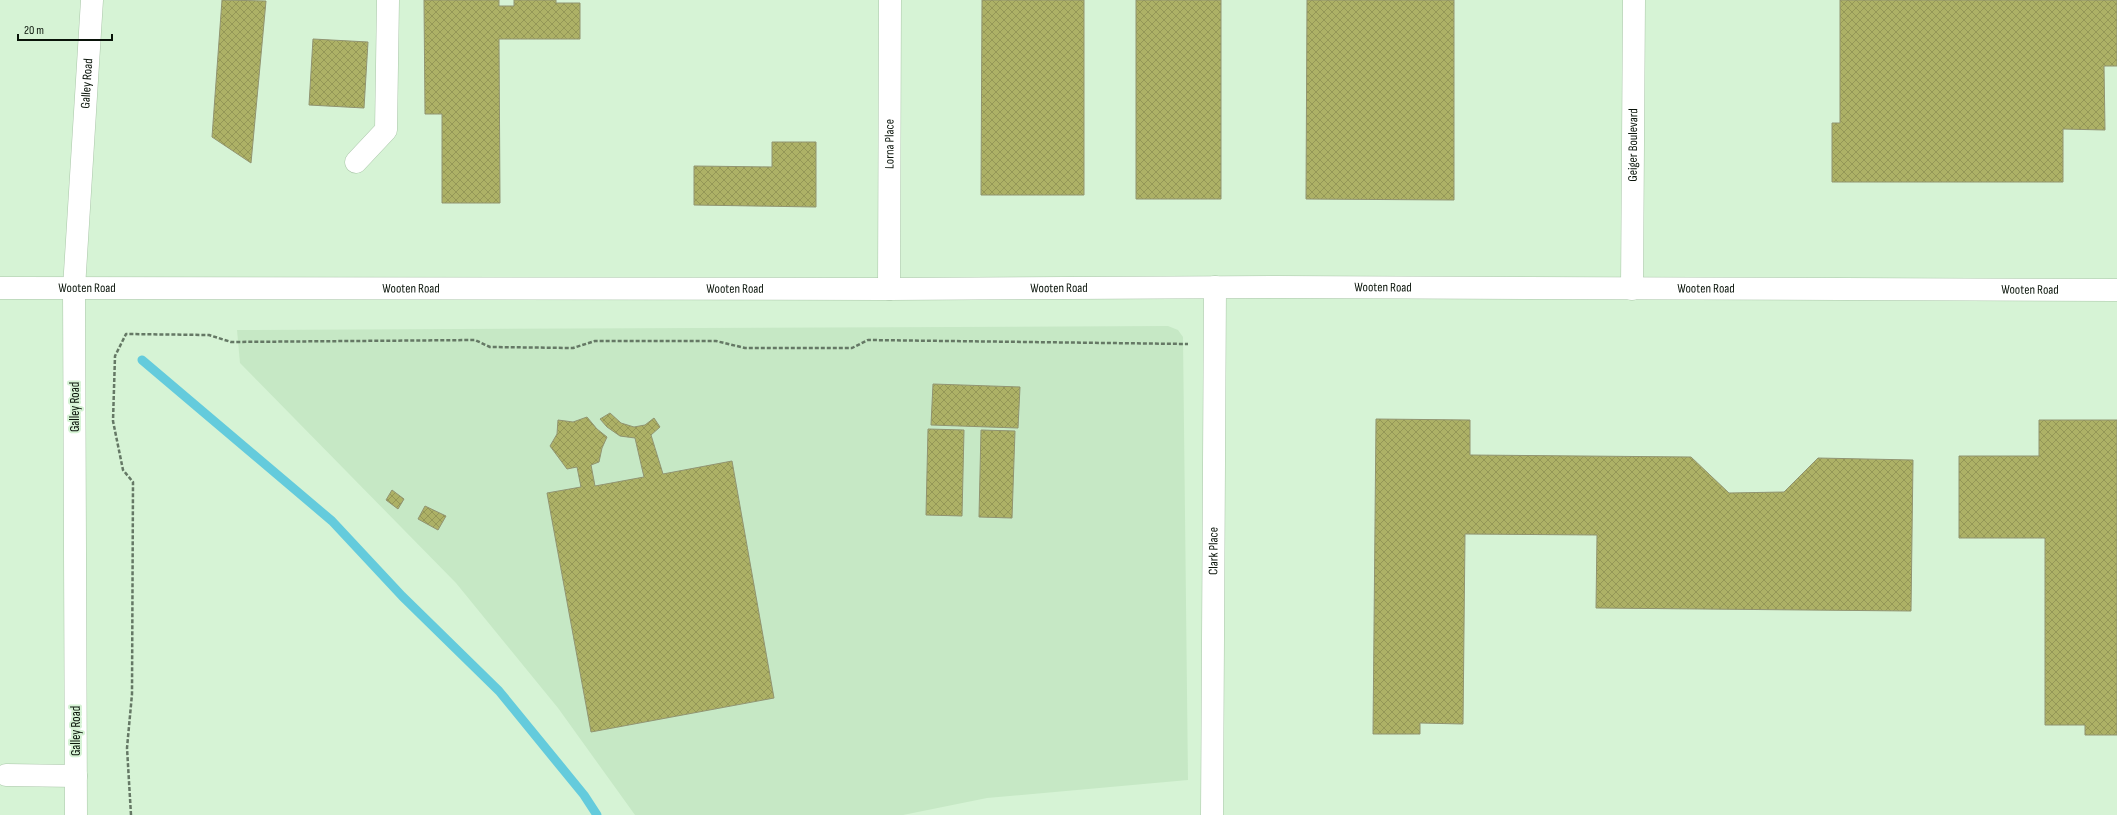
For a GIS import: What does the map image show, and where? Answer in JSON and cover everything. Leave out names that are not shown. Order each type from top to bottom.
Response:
[{"type":"street","name":"Galley Road","points":[[76,815],[74,288],[92,0]]},
{"type":"street","points":[[356,162],[386,130],[388,0]]},
{"type":"street","name":"Lorna Place","points":[[889,289],[890,0]]},
{"type":"street","name":"Geiger Boulevard","points":[[1632,289],[1634,0]]},
{"type":"street","name":"Wooten Road","points":[[0,288],[889,289],[1215,287],[2117,290]]},
{"type":"street","name":"Clark Place","points":[[1212,815],[1215,287]]},
{"type":"street","points":[[6,775],[76,776]]},
{"type":"path","points":[[131,815],[127,748],[132,694],[133,482],[123,470],[113,421],[115,356],[126,334],[209,335],[231,342],[475,340],[490,347],[566,348],[574,348],[595,341],[716,341],[745,348],[852,348],[868,340],[1215,343]]},
{"type":"shaded area","points":[[1168,326],[1178,330],[1183,337],[1188,780],[987,798],[903,815],[635,815],[558,708],[456,583],[240,363],[237,330]]},
{"type":"building","points":[[222,0],[266,1],[251,163],[212,137]]},
{"type":"building","points":[[424,0],[499,0],[499,6],[514,6],[514,0],[556,0],[556,3],[580,3],[580,39],[499,39],[500,203],[442,203],[442,114],[425,114]]},
{"type":"building","points":[[982,0],[1084,0],[1084,195],[981,195]]},
{"type":"building","points":[[1136,0],[1221,0],[1221,199],[1136,199]]},
{"type":"building","points":[[1307,0],[1454,0],[1454,200],[1306,199]]},
{"type":"building","points":[[1840,0],[2117,0],[2117,66],[2104,66],[2105,130],[2063,129],[2063,182],[1832,182],[1832,123],[1840,123]]},
{"type":"building","points":[[313,39],[368,42],[364,108],[309,105]]},
{"type":"building","points":[[772,142],[816,142],[816,207],[694,205],[694,166],[772,167]]},
{"type":"building","points":[[933,384],[1020,387],[1018,428],[931,425]]},
{"type":"building","points":[[610,413],[621,423],[634,427],[645,425],[654,418],[660,427],[651,435],[663,474],[732,461],[774,698],[591,732],[547,493],[581,487],[577,467],[567,469],[550,446],[557,434],[558,420],[573,422],[587,417],[597,429],[607,437],[602,448],[599,462],[591,465],[595,486],[644,477],[635,438],[620,436],[607,427],[600,419]]},
{"type":"building","points":[[1376,419],[1470,420],[1470,455],[1691,457],[1729,493],[1784,492],[1818,458],[1913,460],[1911,611],[1596,608],[1597,535],[1465,534],[1463,724],[1420,723],[1420,734],[1373,734]]},
{"type":"building","points":[[2039,420],[2117,420],[2117,735],[2085,735],[2085,725],[2045,725],[2045,538],[1959,538],[1959,456],[2039,456]]},
{"type":"building","points":[[928,429],[964,430],[962,516],[926,515]]},
{"type":"building","points":[[981,430],[1015,431],[1012,518],[979,517]]},
{"type":"building","points":[[392,490],[404,499],[398,509],[386,500]]},
{"type":"building","points":[[425,506],[446,516],[438,530],[418,519]]},
{"type":"waterway","points":[[142,360],[332,521],[402,596],[499,691],[584,795],[597,815]]}]
